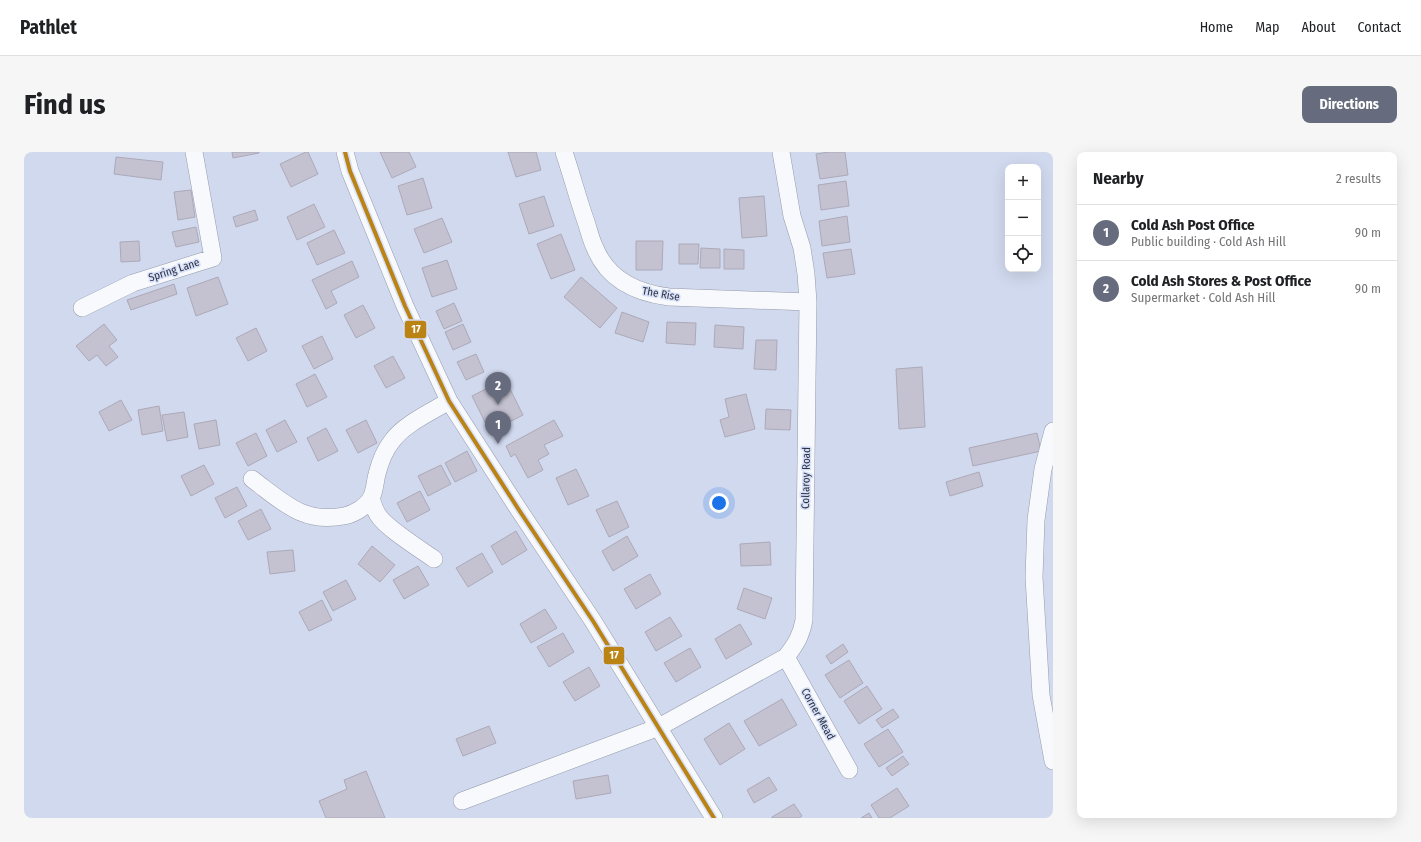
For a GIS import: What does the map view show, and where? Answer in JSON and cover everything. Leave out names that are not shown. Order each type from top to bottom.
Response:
[{"type":"street","name":"Spring Lane","points":[[82,308],[133,283],[213,258],[194,152]]},
{"type":"street","points":[[345,152],[350,171],[399,293],[449,401],[592,621],[714,818]]},
{"type":"street","name":"The Rise","points":[[564,152],[595,248],[603,263],[616,278],[627,285],[647,293],[669,297],[808,302]]},
{"type":"street","name":"Collaroy Road","points":[[462,801],[659,727],[786,657],[796,644],[802,632],[804,620],[808,302],[802,248],[792,216],[781,152]]},
{"type":"street","points":[[434,559],[386,524],[378,516],[373,506],[372,498],[381,461],[385,451],[393,439],[409,425],[449,401]]},
{"type":"street","points":[[1053,431],[1043,469],[1036,520],[1034,577],[1041,695],[1053,761]]},
{"type":"street","points":[[252,480],[287,506],[307,516],[346,516],[362,508],[372,498]]},
{"type":"street","name":"Corner Mead","points":[[786,657],[849,770]]},
{"type":"building","points":[[232,152],[259,152],[259,153],[233,158]]},
{"type":"building","points":[[308,152],[318,174],[291,187],[280,164]]},
{"type":"building","points":[[380,152],[409,152],[416,167],[392,178]]},
{"type":"building","points":[[508,152],[536,152],[541,170],[516,177]]},
{"type":"building","points":[[845,152],[848,175],[820,179],[816,154]]},
{"type":"building","points":[[116,157],[163,162],[161,180],[114,174]]},
{"type":"building","points":[[423,178],[432,208],[407,215],[398,186]]},
{"type":"building","points":[[846,181],[849,206],[821,210],[818,185]]},
{"type":"building","points":[[191,190],[195,217],[178,220],[174,192]]},
{"type":"building","points":[[544,196],[554,226],[529,234],[519,204]]},
{"type":"building","points":[[764,196],[767,236],[742,238],[739,198]]},
{"type":"building","points":[[314,204],[325,227],[297,240],[287,217]]},
{"type":"building","points":[[255,210],[258,220],[236,227],[233,217]]},
{"type":"building","points":[[847,216],[850,242],[822,246],[819,221]]},
{"type":"building","points":[[442,218],[452,242],[424,253],[414,229]]},
{"type":"building","points":[[196,227],[199,242],[176,247],[172,232]]},
{"type":"building","points":[[334,230],[345,253],[317,265],[307,243]]},
{"type":"building","points":[[561,234],[575,270],[551,279],[537,244]]},
{"type":"building","points":[[139,241],[140,261],[121,262],[120,242]]},
{"type":"building","points":[[636,241],[663,241],[662,270],[636,270]]},
{"type":"building","points":[[679,244],[699,244],[698,264],[679,264]]},
{"type":"building","points":[[701,248],[720,249],[720,268],[700,268]]},
{"type":"building","points":[[724,249],[744,250],[744,269],[724,269]]},
{"type":"building","points":[[851,249],[855,274],[827,278],[823,253]]},
{"type":"building","points":[[447,260],[457,289],[432,297],[422,268]]},
{"type":"building","points":[[352,261],[359,277],[331,291],[337,303],[326,309],[312,280]]},
{"type":"building","points":[[218,277],[228,304],[196,316],[187,288]]},
{"type":"building","points":[[581,277],[617,308],[600,328],[564,297]]},
{"type":"building","points":[[174,284],[177,294],[131,310],[127,300]]},
{"type":"building","points":[[454,303],[462,321],[444,329],[436,311]]},
{"type":"building","points":[[363,305],[375,328],[356,338],[344,315]]},
{"type":"building","points":[[622,312],[649,322],[643,342],[615,333]]},
{"type":"building","points":[[667,322],[696,323],[695,345],[666,343]]},
{"type":"building","points":[[104,324],[117,340],[109,346],[118,357],[106,366],[97,355],[89,361],[76,346]]},
{"type":"building","points":[[463,324],[471,342],[453,350],[445,332]]},
{"type":"building","points":[[715,325],[744,327],[743,349],[714,347]]},
{"type":"building","points":[[256,328],[267,351],[248,361],[236,338]]},
{"type":"building","points":[[322,336],[333,359],[314,369],[302,346]]},
{"type":"building","points":[[756,340],[777,340],[776,370],[754,369]]},
{"type":"building","points":[[476,354],[484,372],[466,380],[457,362]]},
{"type":"building","points":[[393,356],[405,378],[386,388],[374,366]]},
{"type":"building","points":[[922,367],[925,427],[899,429],[896,369]]},
{"type":"building","points":[[315,374],[327,397],[307,407],[296,384]]},
{"type":"building","points":[[505,379],[523,415],[490,432],[472,396]]},
{"type":"building","points":[[746,394],[755,429],[725,437],[720,420],[729,417],[725,399]]},
{"type":"building","points":[[121,400],[132,420],[109,431],[99,412]]},
{"type":"building","points":[[159,406],[163,431],[142,435],[138,410]]},
{"type":"building","points":[[766,409],[791,410],[790,430],[765,429]]},
{"type":"building","points":[[184,412],[188,437],[167,441],[162,415]]},
{"type":"building","points":[[216,420],[220,445],[199,449],[194,424]]},
{"type":"building","points":[[285,420],[297,442],[277,452],[266,430]]},
{"type":"building","points":[[366,420],[377,443],[358,453],[346,430]]},
{"type":"building","points":[[554,420],[563,436],[544,445],[549,454],[538,460],[543,470],[528,478],[515,454],[511,457],[506,446]]},
{"type":"building","points":[[326,428],[338,451],[318,461],[307,438]]},
{"type":"building","points":[[256,433],[267,456],[248,466],[236,443]]},
{"type":"building","points":[[1037,433],[1041,451],[973,466],[969,448]]},
{"type":"building","points":[[467,451],[477,471],[455,482],[445,463]]},
{"type":"building","points":[[204,465],[214,484],[191,496],[181,476]]},
{"type":"building","points":[[441,465],[451,484],[428,496],[418,476]]},
{"type":"building","points":[[576,469],[589,496],[568,505],[556,478]]},
{"type":"building","points":[[979,472],[983,486],[950,496],[946,482]]},
{"type":"building","points":[[237,487],[247,506],[225,518],[215,498]]},
{"type":"building","points":[[420,491],[430,510],[407,522],[397,503]]},
{"type":"building","points":[[617,501],[629,527],[609,537],[596,510]]},
{"type":"building","points":[[261,509],[271,529],[248,540],[238,521]]},
{"type":"building","points":[[516,531],[527,550],[502,565],[491,546]]},
{"type":"building","points":[[627,536],[638,556],[613,571],[602,551]]},
{"type":"building","points":[[770,542],[771,565],[741,566],[740,544]]},
{"type":"building","points":[[372,546],[395,565],[380,582],[358,564]]},
{"type":"building","points":[[293,550],[295,571],[270,574],[267,552]]},
{"type":"building","points":[[482,553],[493,572],[468,587],[456,568]]},
{"type":"building","points":[[418,566],[429,585],[404,599],[393,580]]},
{"type":"building","points":[[650,574],[661,594],[636,609],[624,589]]},
{"type":"building","points":[[346,580],[356,599],[333,611],[323,592]]},
{"type":"building","points":[[744,588],[772,598],[765,619],[737,609]]},
{"type":"building","points":[[322,600],[332,620],[309,631],[299,612]]},
{"type":"building","points":[[545,609],[557,628],[531,643],[520,624]]},
{"type":"building","points":[[670,617],[682,636],[656,651],[645,632]]},
{"type":"building","points":[[740,624],[752,644],[726,659],[715,639]]},
{"type":"building","points":[[563,633],[574,652],[549,667],[537,647]]},
{"type":"building","points":[[843,644],[848,652],[831,664],[826,656]]},
{"type":"building","points":[[690,648],[701,667],[676,682],[664,663]]},
{"type":"building","points":[[849,660],[863,683],[840,698],[825,675]]},
{"type":"building","points":[[589,667],[600,686],[575,701],[563,682]]},
{"type":"building","points":[[867,686],[882,709],[859,724],[844,701]]},
{"type":"building","points":[[782,699],[797,725],[759,746],[744,721]]},
{"type":"building","points":[[893,709],[899,717],[882,728],[876,720]]},
{"type":"building","points":[[729,723],[745,749],[720,765],[704,739]]},
{"type":"building","points":[[489,726],[496,743],[463,756],[456,739]]},
{"type":"building","points":[[888,729],[903,752],[879,767],[864,744]]},
{"type":"building","points":[[903,756],[909,764],[892,776],[886,768]]},
{"type":"building","points":[[366,771],[385,818],[326,818],[319,801],[347,789],[344,780]]},
{"type":"building","points":[[608,775],[611,793],[576,799],[573,781]]},
{"type":"building","points":[[769,777],[777,790],[754,803],[747,790]]},
{"type":"building","points":[[897,788],[909,806],[890,818],[879,818],[871,805]]},
{"type":"building","points":[[794,804],[802,816],[799,818],[772,818],[772,817]]},
{"type":"building","points":[[869,813],[872,818],[861,818]]},
{"type":"transit line","name":"17","points":[[345,152],[350,171],[405,306],[449,401],[593,621],[714,818]]},
{"type":"place","name":"Cold Ash Stores & Post Office","points":[[498,405]]},
{"type":"place","name":"Cold Ash Post Office","points":[[498,444]]}]
